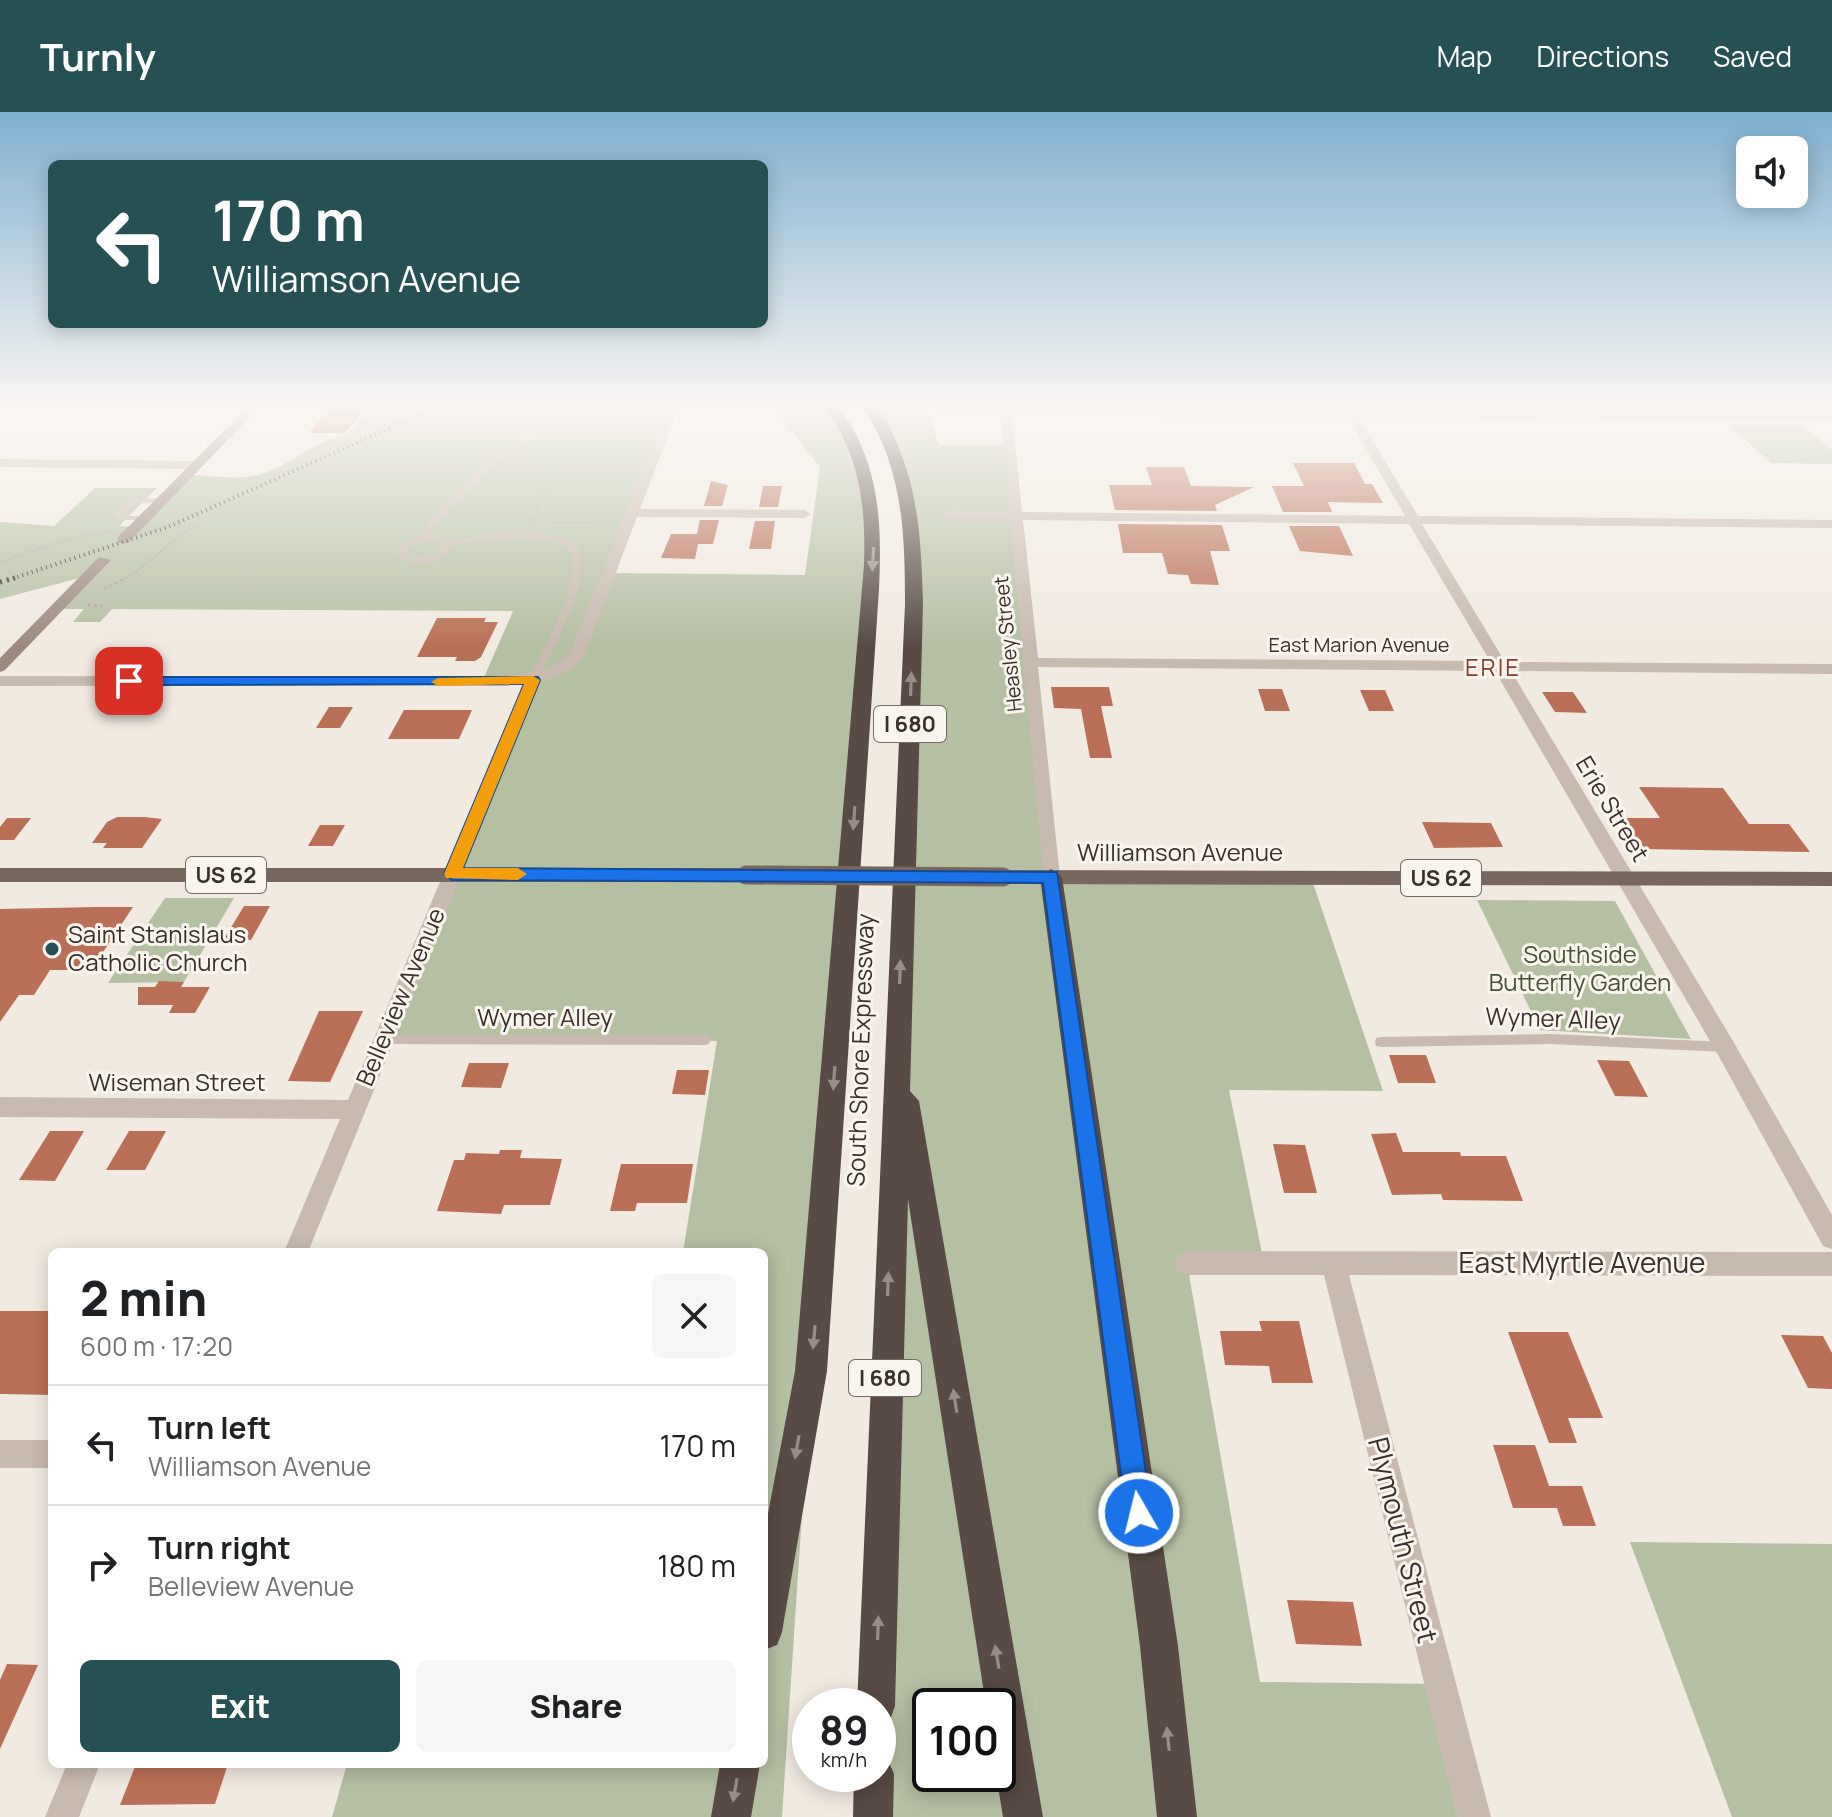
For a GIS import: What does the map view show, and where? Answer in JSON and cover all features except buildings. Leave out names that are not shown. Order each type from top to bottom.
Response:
[{"type":"highway","name":"South Shore Expressway","points":[[768,1610],[811,1371],[874,547],[870,487]]},
{"type":"highway","name":"South Shore Expressway","points":[[877,1688],[914,604],[914,540],[906,487]]},
{"type":"highway","points":[[1051,877],[1159,1646],[1177,1817]]},
{"type":"highway","points":[[897,1050],[1023,1817]]},
{"type":"highway","points":[[731,1817],[739,1768]]},
{"type":"highway","points":[[873,1817],[874,1792]]},
{"type":"main road","points":[[127,536],[175,487]]},
{"type":"main road","points":[[0,667],[104,560]]},
{"type":"main road","name":"Williamson Avenue","points":[[0,875],[1832,879]]},
{"type":"street","points":[[0,681],[533,680],[564,669],[577,654],[642,487]]},
{"type":"street","name":"Heasley Street","points":[[1013,487],[1051,877]]},
{"type":"street","name":"Erie Street","points":[[1394,487],[1725,1047],[1832,1238]]},
{"type":"street","points":[[632,513],[805,514]]},
{"type":"street","points":[[949,515],[1832,524]]},
{"type":"street","name":"East Marion Avenue","points":[[1030,662],[1832,669]]},
{"type":"street","name":"Belleview Avenue","points":[[298,1248],[533,680]]},
{"type":"street","name":"Wiseman Street","points":[[0,1107],[354,1110]]},
{"type":"street","name":"Plymouth Street","points":[[1333,1262],[1474,1817]]},
{"type":"street","name":"East Myrtle Avenue","points":[[1187,1263],[1832,1264]]},
{"type":"street","points":[[0,1454],[48,1454]]},
{"type":"street","points":[[62,1817],[82,1768]]},
{"type":"lane","points":[[426,539],[428,528],[469,487]]},
{"type":"lane","points":[[145,518],[122,518],[118,512],[138,501],[162,500]]},
{"type":"lane","points":[[447,544],[445,552],[434,558],[411,561],[402,556],[406,546],[426,539],[447,544],[529,535],[557,539],[575,548],[579,560],[574,585],[533,680]]},
{"type":"lane","name":"Wymer Alley","points":[[384,1039],[705,1040]]},
{"type":"lane","name":"Wymer Alley","points":[[1381,1042],[1551,1039],[1725,1047]]},
{"type":"path","points":[[533,525],[545,487]]},
{"type":"path","points":[[579,522],[618,522]]},
{"type":"path","points":[[104,589],[135,573],[172,539],[194,527]]},
{"type":"path","points":[[0,562],[95,532],[127,536]]},
{"type":"path","points":[[88,605],[102,606]]},
{"type":"green space","points":[[176,487],[642,487],[609,573],[805,575],[817,487],[870,487],[782,1817],[332,1817],[346,1768],[768,1768],[768,1248],[684,1248],[717,1041],[384,1039],[533,681],[482,682],[513,611],[112,609],[100,622],[73,622],[84,609],[56,609],[87,576],[0,599],[0,522],[54,526],[95,488],[157,488],[119,526],[136,527]]},
{"type":"green space","points":[[899,487],[1013,487],[1051,876],[1311,877],[1383,1091],[1229,1090],[1264,1263],[1187,1263],[1260,1682],[1440,1684],[1474,1817],[873,1817],[876,1792],[896,1792],[896,1688],[881,1688],[914,540]]},
{"type":"green space","points":[[165,898],[234,898],[184,982],[108,983]]},
{"type":"green space","name":"Southside Butterfly Garden","points":[[1477,900],[1615,901],[1691,1039],[1540,1030]]},
{"type":"green space","points":[[1630,1542],[1832,1544],[1832,1817],[1732,1817]]},
{"type":"railway","points":[[10,579],[168,527],[259,487]]},
{"type":"railway","points":[[10,579],[15,578]]},
{"type":"railway","points":[[0,582],[10,579]]},
{"type":"slow traffic","points":[[438,682],[533,680],[452,874],[518,874]]},
{"type":"place","name":"Saint Stanislaus Catholic Church","points":[[52,949]]},
{"type":"district","name":"ERIE","points":[[1493,668]]},
{"type":"route","points":[[129,681],[533,680],[452,874],[1051,877],[1139,1513]]}]
